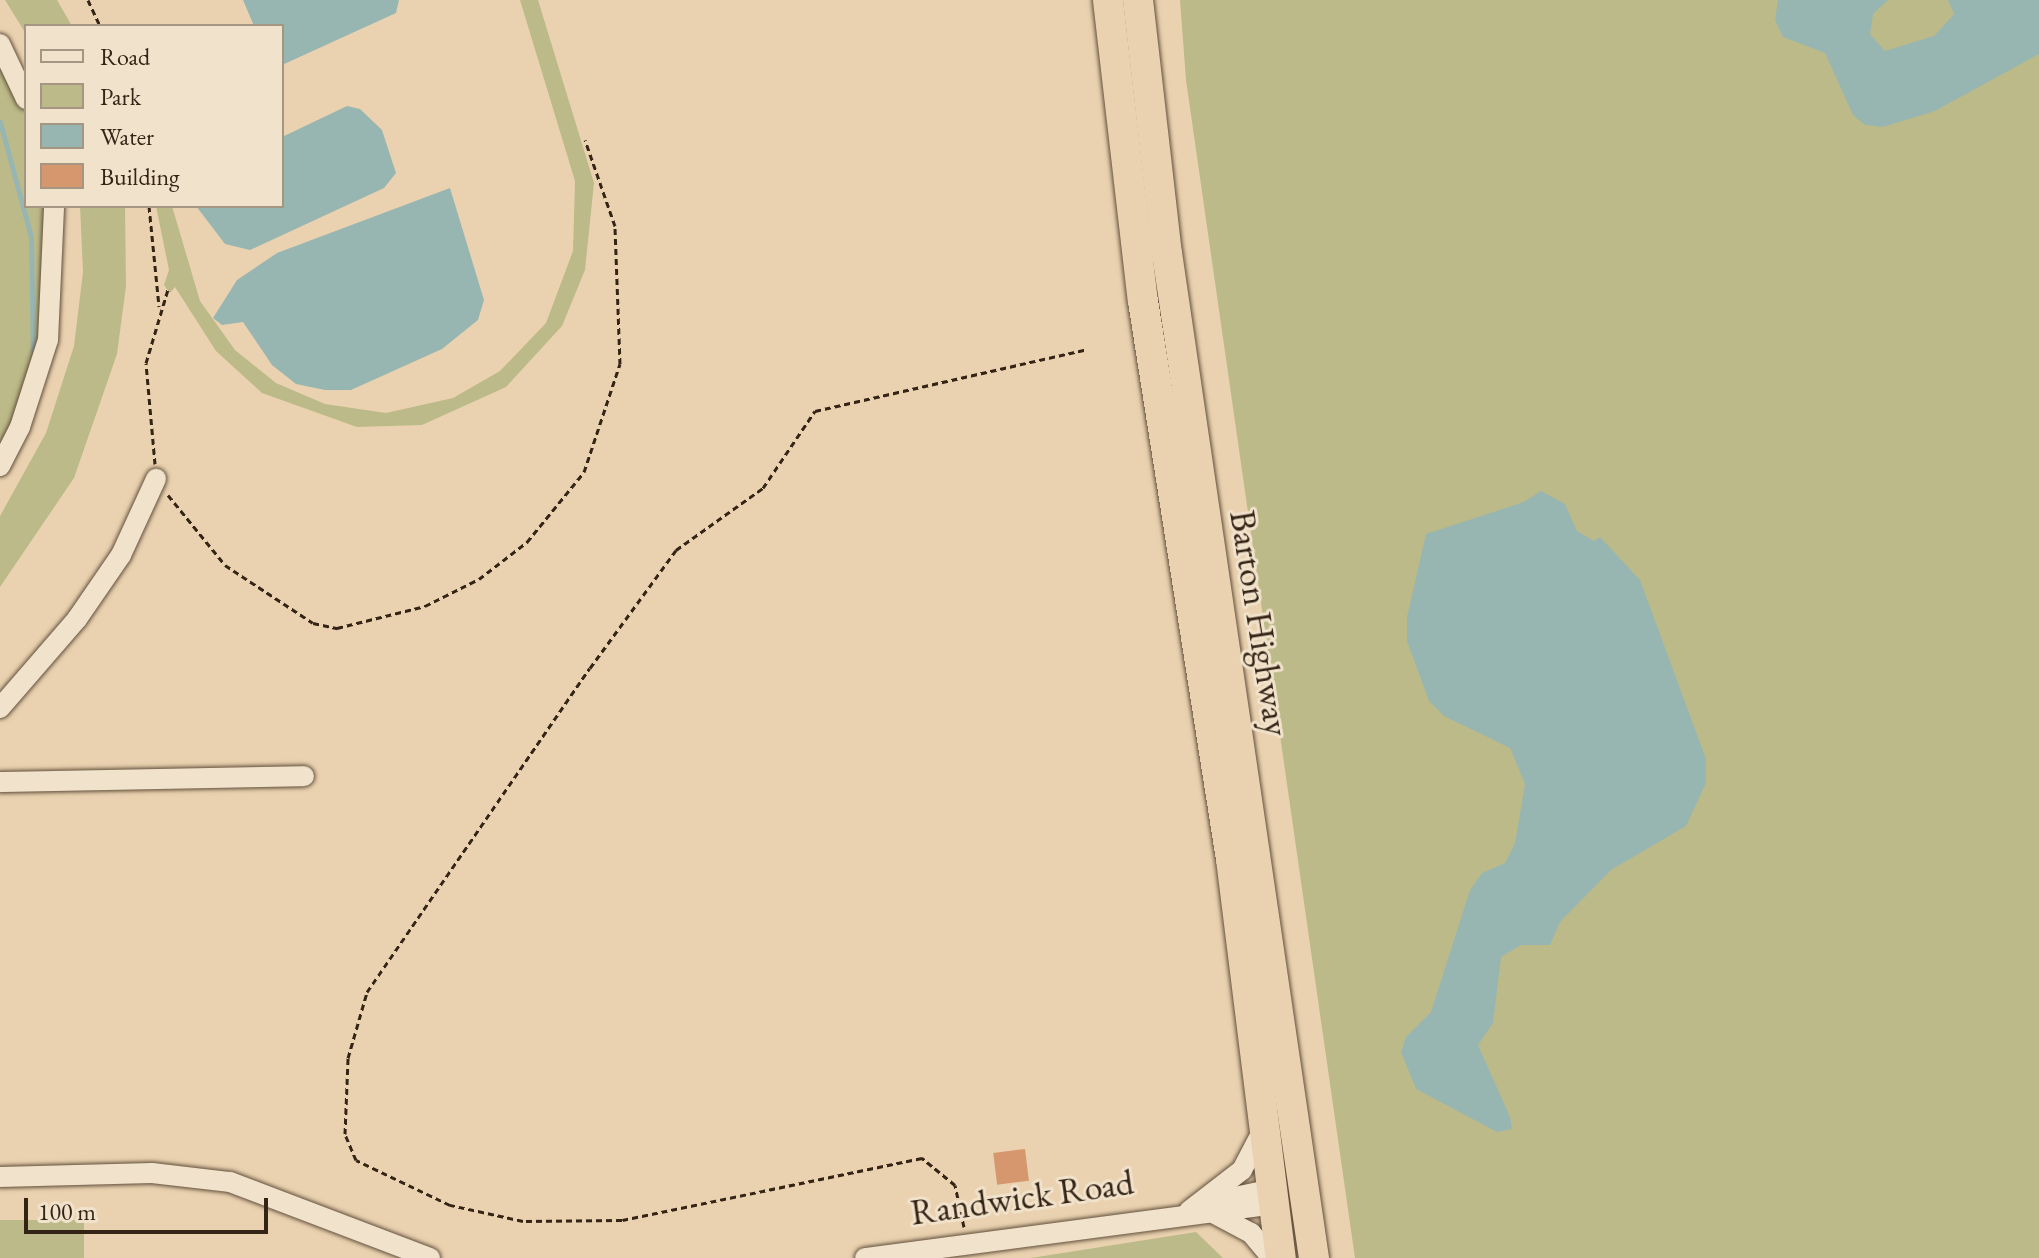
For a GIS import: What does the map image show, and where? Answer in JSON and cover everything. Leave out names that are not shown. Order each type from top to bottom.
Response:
[{"type":"highway","name":"Barton Highway","points":[[1108,0],[1143,301],[1266,1121],[1288,1194],[1314,1258]]},
{"type":"highway","name":"Barton Highway","points":[[1138,0],[1167,253],[1288,1194],[1281,1258]]},
{"type":"street","points":[[0,44],[24,95]]},
{"type":"street","points":[[0,466],[20,427],[48,340],[54,208]]},
{"type":"street","points":[[0,708],[77,619],[121,555],[156,479]]},
{"type":"street","points":[[0,782],[304,776]]},
{"type":"street","points":[[1189,1211],[1242,1170],[1266,1121]]},
{"type":"street","points":[[0,1177],[152,1173],[230,1182],[430,1258]]},
{"type":"street","name":"Randwick Road","points":[[865,1258],[1288,1194]]},
{"type":"street","points":[[1189,1211],[1236,1223],[1272,1258]]},
{"type":"path","points":[[88,0],[99,24]]},
{"type":"path","points":[[168,289],[146,363],[156,479],[225,565],[313,623],[337,628],[393,618],[479,579],[503,561],[548,522],[584,472],[620,364],[615,226],[585,140]]},
{"type":"path","points":[[149,208],[159,311]]},
{"type":"path","points":[[960,1208],[955,1185],[922,1158],[622,1220],[523,1221],[489,1215],[410,1190],[356,1160],[345,1134],[348,1058],[373,983],[616,632],[687,539],[763,488],[815,411],[1087,349]]},
{"type":"green space","points":[[5,0],[57,0],[71,24],[24,24],[24,31]]},
{"type":"green space","points":[[520,0],[538,0],[594,183],[585,270],[562,326],[506,387],[422,425],[357,427],[262,393],[216,351],[175,287],[170,293],[164,285],[169,270],[156,208],[173,208],[200,301],[235,350],[276,383],[325,404],[386,413],[453,398],[500,371],[546,323],[573,251],[575,181]]},
{"type":"green space","points":[[1180,0],[2039,0],[2039,1258],[1355,1258],[1186,80]]},
{"type":"green space","points":[[0,52],[24,104],[24,208],[49,208],[44,337],[0,458]]},
{"type":"green space","points":[[80,208],[125,208],[126,286],[117,354],[74,478],[0,587],[0,516],[46,433],[74,346],[83,272]]},
{"type":"green space","points":[[0,1220],[84,1220],[84,1258],[0,1258]]},
{"type":"green space","points":[[1196,1232],[1223,1258],[1031,1258]]},
{"type":"water","points":[[243,0],[399,0],[396,13],[284,64],[284,24],[253,24]]},
{"type":"water","points":[[1778,0],[1888,0],[1873,14],[1870,34],[1885,51],[1934,36],[1954,14],[1948,0],[2039,0],[2039,54],[1935,111],[1883,127],[1865,125],[1853,115],[1825,53],[1783,37],[1775,20]]},
{"type":"water","points":[[347,106],[360,109],[382,130],[396,173],[384,188],[250,250],[225,244],[198,208],[284,208],[284,136]]},
{"type":"water","points":[[450,188],[484,300],[478,320],[442,349],[351,390],[325,390],[296,384],[272,365],[243,322],[222,325],[213,318],[237,280],[277,253]]},
{"type":"water","points":[[1541,491],[1565,504],[1577,531],[1594,541],[1600,537],[1640,580],[1706,759],[1706,783],[1686,826],[1611,870],[1560,922],[1550,945],[1521,945],[1501,957],[1493,1023],[1478,1045],[1510,1117],[1512,1129],[1497,1132],[1416,1089],[1401,1052],[1406,1037],[1431,1012],[1470,890],[1482,873],[1505,863],[1515,843],[1525,784],[1510,748],[1444,716],[1429,701],[1407,641],[1407,617],[1426,534],[1524,502]]},
{"type":"building","points":[[1025,1149],[1029,1181],[997,1185],[993,1153]]},
{"type":"waterway","points":[[0,122],[31,237],[33,360]]}]
